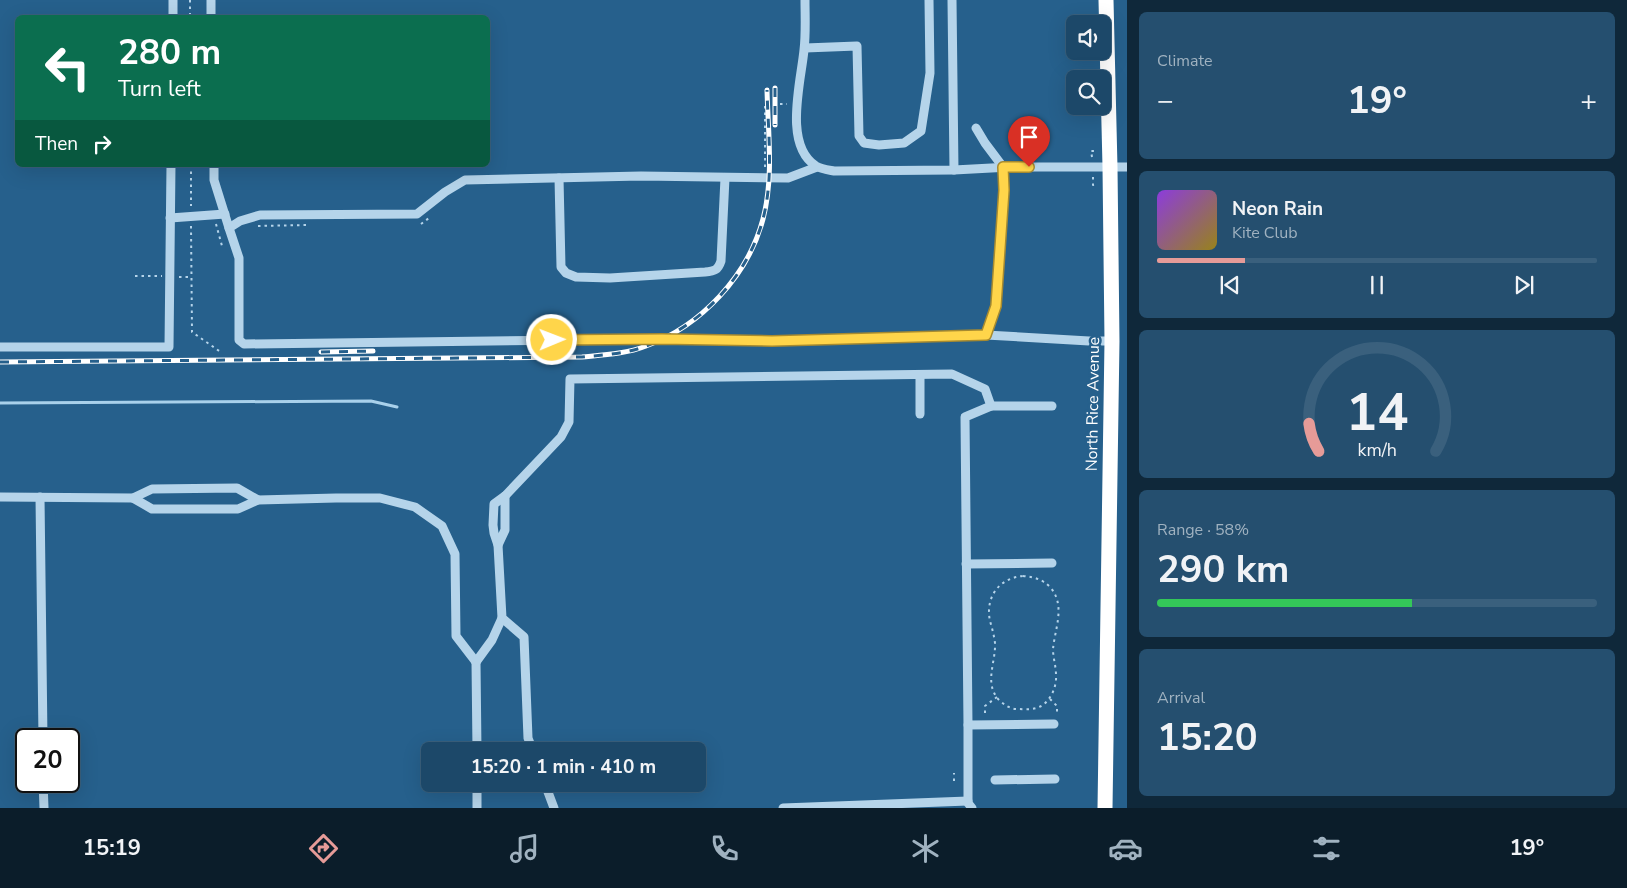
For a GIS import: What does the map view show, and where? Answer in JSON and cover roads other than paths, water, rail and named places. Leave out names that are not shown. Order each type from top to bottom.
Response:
[{"type":"highway","name":"North Rice Avenue","points":[[1105,808],[1112,340],[1106,0]]},
{"type":"street","points":[[173,0],[173,15]]},
{"type":"street","points":[[211,0],[211,15]]},
{"type":"street","points":[[805,0],[805,48],[796,113],[797,131],[800,145],[808,158],[817,167],[834,172],[954,170],[1003,167],[1127,167]]},
{"type":"street","points":[[805,48],[857,46],[859,136],[864,143],[879,145],[904,143],[921,132],[930,73],[929,0]]},
{"type":"street","points":[[952,0],[954,170]]},
{"type":"street","points":[[976,128],[985,144],[1003,167],[1004,190],[996,306],[986,335]]},
{"type":"street","points":[[0,347],[169,347],[171,167]]},
{"type":"street","points":[[214,167],[214,180],[239,258],[239,340],[244,344],[662,339],[772,341],[986,335],[1062,340],[1112,340]]},
{"type":"street","points":[[229,228],[240,221],[260,215],[417,214],[445,192],[465,180],[641,176],[788,178],[817,167]]},
{"type":"street","points":[[559,178],[561,267],[576,277],[610,278],[715,271],[721,260],[724,178]]},
{"type":"street","points":[[170,218],[225,214]]},
{"type":"street","points":[[477,742],[476,662],[492,640],[502,618],[498,545],[505,530],[505,496],[561,437],[570,422],[570,379],[952,374],[986,388],[991,406]]},
{"type":"street","points":[[920,375],[920,414]]},
{"type":"street","points":[[783,808],[968,805],[965,416],[991,406],[1052,406]]},
{"type":"street","points":[[0,497],[133,498],[152,489],[237,488],[258,500]]},
{"type":"street","points":[[40,497],[43,728]]},
{"type":"street","points":[[133,498],[152,509],[238,509],[258,500],[380,498],[415,507],[442,526],[454,554],[456,636],[476,662]]},
{"type":"street","points":[[966,564],[1052,563]]},
{"type":"street","points":[[502,618],[524,637],[530,742]]},
{"type":"street","points":[[968,726],[1054,724]]},
{"type":"street","points":[[995,780],[1055,779]]},
{"type":"street","points":[[477,792],[478,808]]},
{"type":"street","points":[[548,792],[554,808]]},
{"type":"street","points":[[43,793],[44,808]]},
{"type":"waterway","points":[[0,403],[371,401],[397,407]]},
{"type":"railway","points":[[775,88],[775,125]]},
{"type":"railway","points":[[0,362],[582,357],[638,349],[666,337],[685,326],[703,312],[734,279],[756,240],[763,219],[768,187],[770,154],[767,90]]},
{"type":"railway","points":[[321,352],[373,351]]}]
